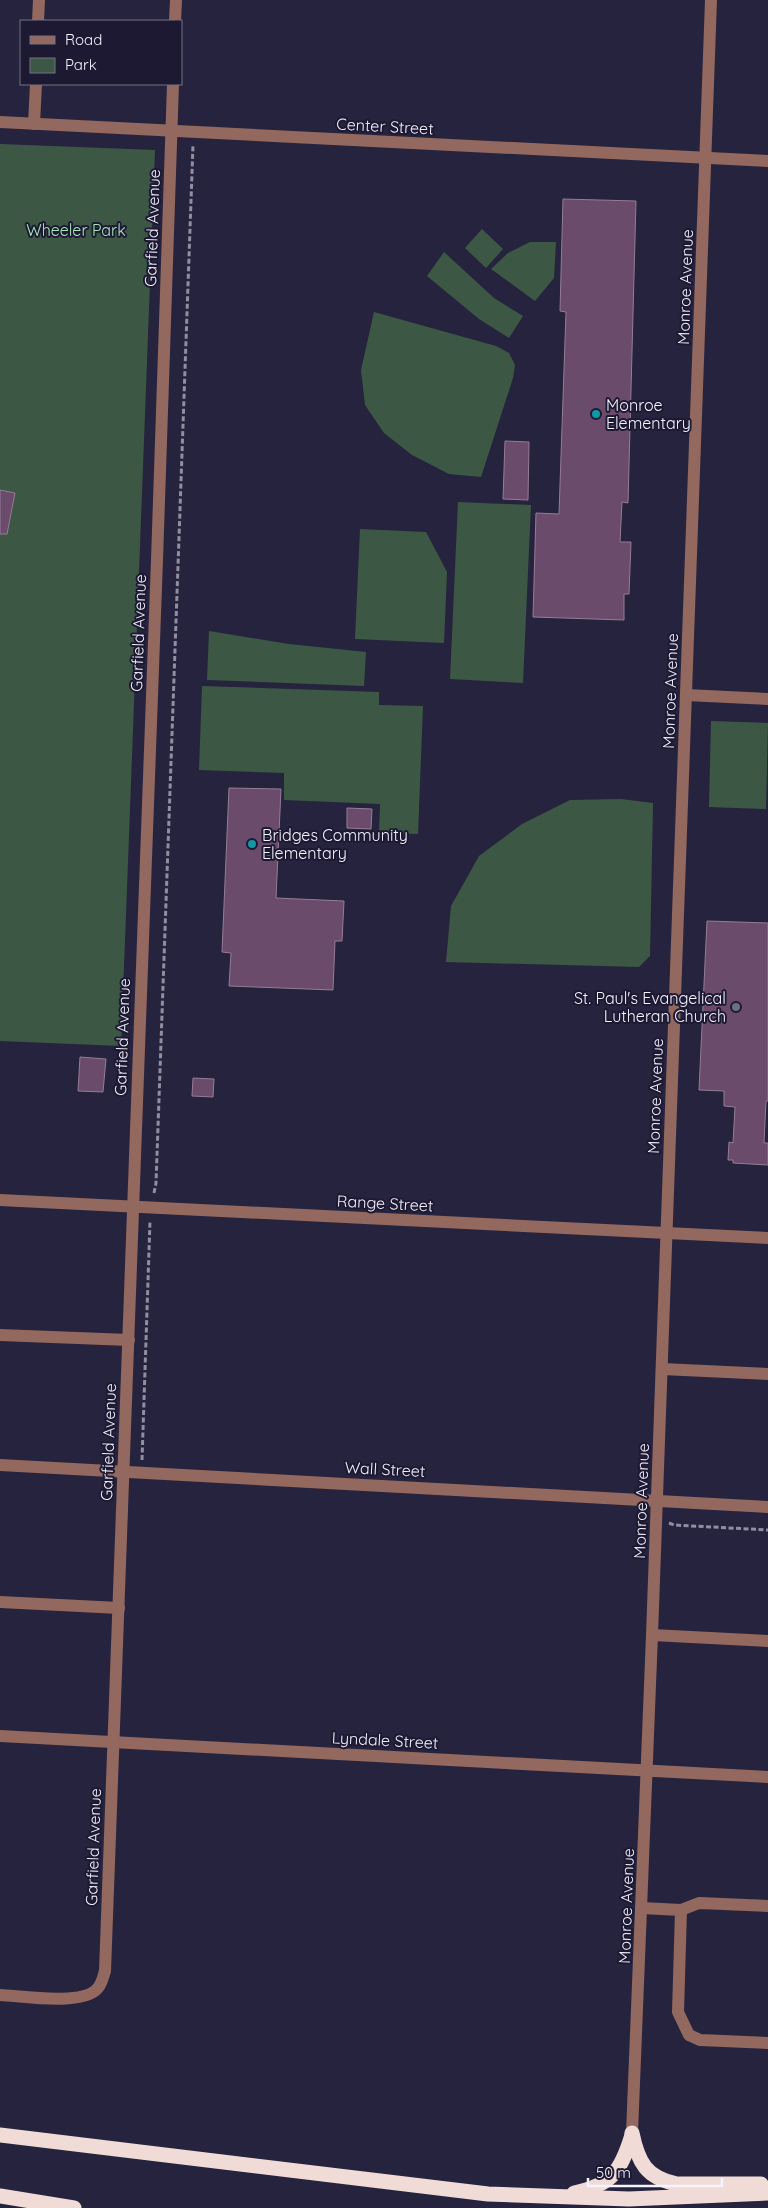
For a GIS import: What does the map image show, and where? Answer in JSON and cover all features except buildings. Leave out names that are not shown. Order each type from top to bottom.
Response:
[{"type":"highway","points":[[0,2133],[488,2194],[552,2198],[630,2199],[768,2192]]},
{"type":"highway","points":[[632,2134],[637,2154],[644,2166],[663,2182],[677,2184],[768,2184]]},
{"type":"highway","points":[[552,2198],[587,2190],[610,2179],[626,2156],[632,2134]]},
{"type":"highway","points":[[0,2196],[74,2208]]},
{"type":"street","points":[[38,20],[39,0]]},
{"type":"street","points":[[175,20],[176,0]]},
{"type":"street","name":"Monroe Avenue","points":[[632,2134],[657,1517],[707,158],[711,0]]},
{"type":"street","points":[[34,124],[36,85]]},
{"type":"street","name":"Garfield Avenue","points":[[0,1995],[69,1998],[86,1995],[96,1990],[102,1982],[105,1971],[129,1340],[132,1207],[158,560],[173,85]]},
{"type":"street","name":"Center Street","points":[[0,122],[768,161]]},
{"type":"street","points":[[686,695],[768,699]]},
{"type":"street","name":"Range Street","points":[[0,1200],[768,1238]]},
{"type":"street","points":[[0,1335],[129,1340]]},
{"type":"street","points":[[662,1369],[768,1374]]},
{"type":"street","name":"Wall Street","points":[[0,1465],[768,1506]]},
{"type":"street","points":[[0,1602],[119,1608]]},
{"type":"street","points":[[652,1635],[768,1641]]},
{"type":"street","name":"Lyndale Street","points":[[0,1736],[768,1777]]},
{"type":"street","points":[[642,1908],[682,1910],[699,1903],[768,1906]]},
{"type":"street","points":[[682,1910],[678,2012],[688,2035],[700,2040],[768,2043]]},
{"type":"path","points":[[142,1472],[150,1208],[156,1183],[194,132]]},
{"type":"path","points":[[657,1517],[674,1525],[768,1530]]},
{"type":"green space","name":"Wheeler Park","points":[[0,144],[155,150],[121,1046],[0,1041]]},
{"type":"green space","points":[[482,229],[503,249],[486,268],[465,248]]},
{"type":"green space","points":[[530,242],[556,242],[554,278],[535,301],[491,269],[508,253]]},
{"type":"green space","points":[[444,252],[494,298],[523,316],[509,338],[479,319],[427,276]]},
{"type":"green space","points":[[374,312],[496,346],[509,353],[515,365],[513,378],[481,477],[449,474],[412,455],[384,433],[365,405],[361,370]]},
{"type":"green space","points":[[458,502],[531,505],[523,683],[450,679]]},
{"type":"green space","points":[[360,529],[426,532],[447,572],[444,643],[355,639]]},
{"type":"green space","points":[[209,631],[289,644],[366,652],[364,686],[207,680]]},
{"type":"green space","points":[[202,686],[379,692],[379,705],[423,706],[418,834],[379,833],[380,804],[284,800],[284,773],[199,770]]},
{"type":"green space","points":[[711,721],[768,723],[766,809],[709,807]]},
{"type":"green space","points":[[621,799],[653,803],[650,956],[639,967],[446,962],[451,906],[479,856],[522,824],[570,800]]},
{"type":"place","name":"Monroe Elementary","points":[[596,414]]},
{"type":"place","name":"Bridges Community Elementary","points":[[252,844]]},
{"type":"place","name":"St. Paul's Evangelical Lutheran Church","points":[[736,1007]]}]
